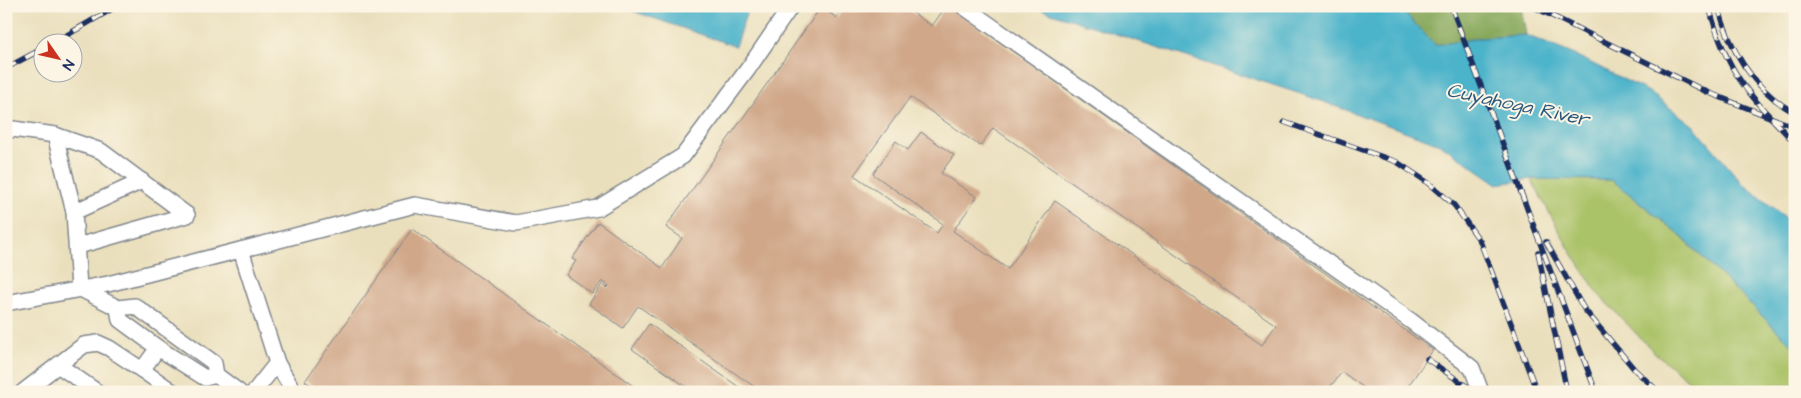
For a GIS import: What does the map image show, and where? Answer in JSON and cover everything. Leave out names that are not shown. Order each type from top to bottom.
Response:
[{"type":"lane","points":[[6,303],[108,284],[415,205],[516,223],[598,208],[683,156],[748,69],[791,6]]},
{"type":"lane","points":[[962,6],[1411,321],[1472,368],[1482,392]]},
{"type":"lane","points":[[6,131],[13,129],[55,135],[101,151],[186,215],[78,246]]},
{"type":"lane","points":[[55,135],[74,212],[78,246],[79,288]]},
{"type":"lane","points":[[74,212],[142,181]]},
{"type":"lane","points":[[241,250],[277,364],[294,392]]},
{"type":"lane","points":[[79,288],[118,308],[135,306],[214,363],[216,375],[239,392]]},
{"type":"lane","points":[[118,308],[120,320],[158,348],[205,378],[216,375]]},
{"type":"lane","points":[[29,390],[84,345],[98,343],[109,348],[173,392]]},
{"type":"lane","points":[[142,370],[158,348]]},
{"type":"lane","points":[[254,392],[277,364]]},
{"type":"lane","points":[[58,365],[97,392]]},
{"type":"green space","points":[[1398,6],[1521,6],[1526,35],[1480,38],[1435,45]]},
{"type":"green space","points":[[1531,179],[1612,180],[1678,234],[1795,348],[1795,392],[1702,392],[1654,352],[1599,295],[1568,247]]},
{"type":"water","points":[[618,6],[749,6],[735,46]]},
{"type":"water","name":"Cuyahoga River","points":[[1030,6],[1398,6],[1435,45],[1480,38],[1526,35],[1575,55],[1649,92],[1694,126],[1742,183],[1795,225],[1795,348],[1679,234],[1612,180],[1531,179],[1498,184],[1440,144],[1310,97]]},
{"type":"building","points":[[845,6],[903,6],[932,26],[946,6],[949,6],[1433,350],[1404,392],[1370,392],[1342,372],[1326,392],[762,392],[638,306],[623,328],[589,304],[602,284],[607,288],[609,286],[602,281],[592,294],[566,275],[576,261],[572,259],[598,222],[662,268],[682,238],[666,227],[821,7],[837,18]],"holes":[[[910,97],[980,146],[993,128],[1276,325],[1262,345],[1055,201],[1008,269],[953,231],[977,197],[941,173],[954,155],[921,132],[908,150],[896,141],[873,174],[943,224],[937,233],[854,175]]]},
{"type":"building","points":[[412,229],[642,392],[321,392],[305,381]]},
{"type":"building","points":[[649,324],[746,392],[694,392],[632,349]]},
{"type":"railway","points":[[72,32],[117,6]]},
{"type":"railway","points":[[1451,6],[1596,392]]},
{"type":"railway","points":[[1532,6],[1707,92],[1795,127]]},
{"type":"railway","points":[[1709,6],[1723,49],[1741,82],[1795,143]]},
{"type":"railway","points":[[1718,6],[1729,38],[1746,68],[1767,93],[1795,113]]},
{"type":"railway","points":[[6,68],[32,54]]},
{"type":"railway","points":[[1284,122],[1397,162],[1430,184],[1454,205],[1480,241],[1537,392]]},
{"type":"railway","points":[[1546,242],[1584,309],[1635,370],[1659,392]]},
{"type":"railway","points":[[1538,252],[1567,392]]},
{"type":"railway","points":[[1427,359],[1475,392]]}]
